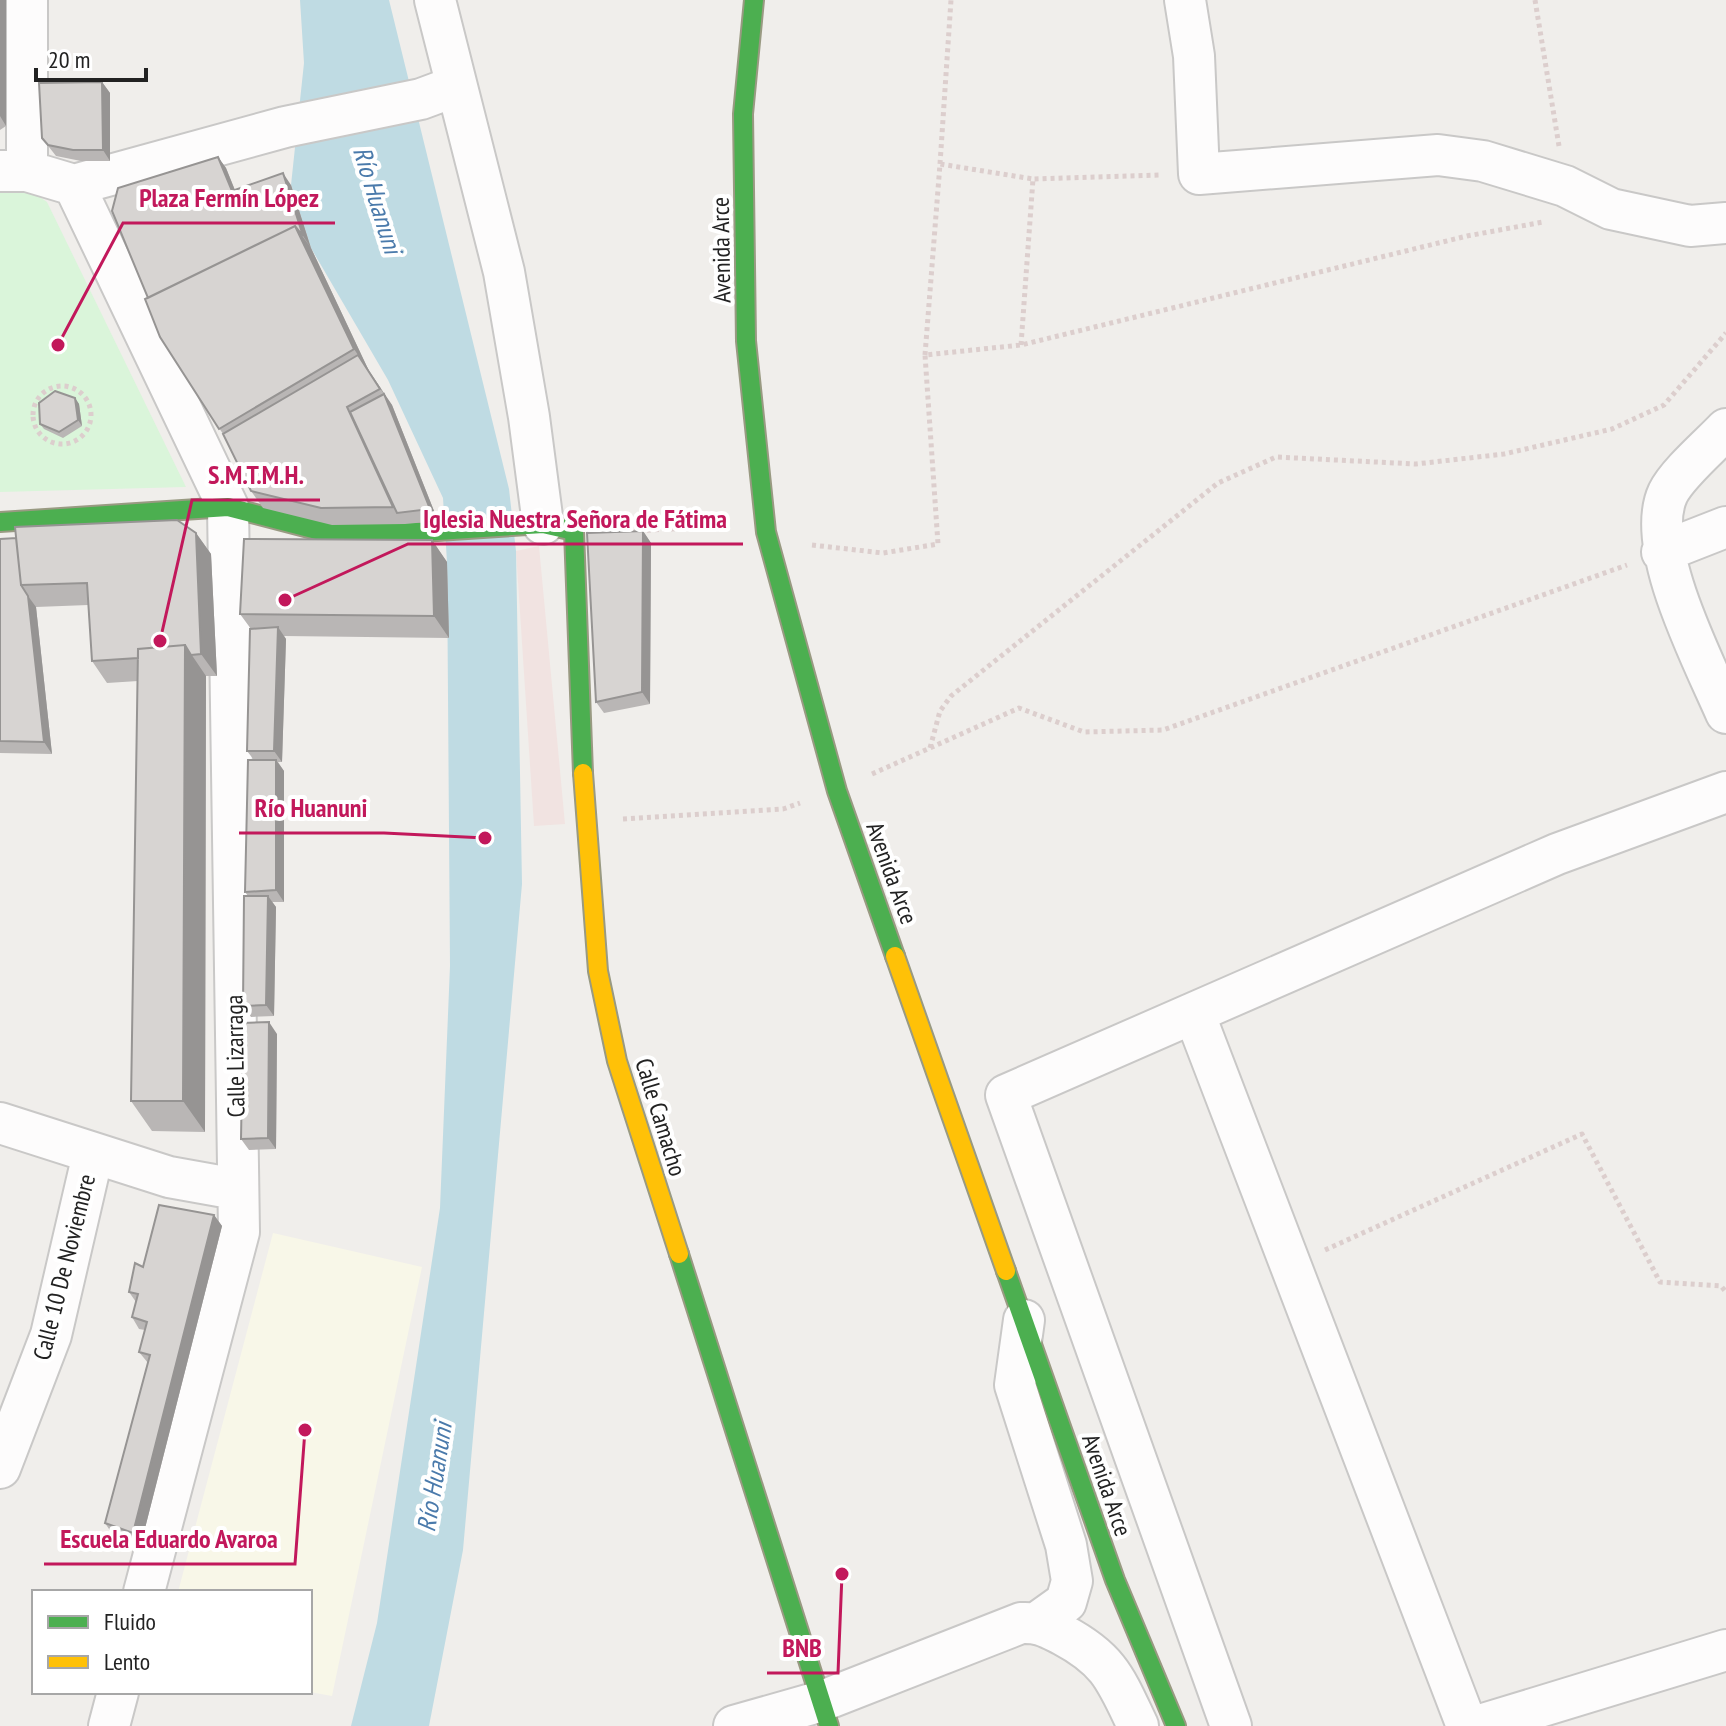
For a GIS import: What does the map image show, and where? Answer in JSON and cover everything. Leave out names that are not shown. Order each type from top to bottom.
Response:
[{"type":"main road","name":"Avenida Arce","points":[[754,0],[743,114],[746,341],[764,521],[781,594],[821,722],[837,791],[1115,1580],[1176,1726]]},
{"type":"main road","points":[[0,522],[228,507],[317,530],[422,532],[553,529]]},
{"type":"main road","name":"Calle Camacho","points":[[553,529],[598,971],[617,1061],[826,1714]]},
{"type":"street","points":[[27,0],[14,171],[74,185],[285,127],[438,93]]},
{"type":"street","points":[[435,0],[438,93],[504,272],[529,417],[553,529]]},
{"type":"street","points":[[1185,0],[1194,56],[1199,174],[1438,155],[1483,161],[1559,203],[1611,209],[1690,226],[1726,223]]},
{"type":"street","points":[[74,185],[228,507]]},
{"type":"street","points":[[1726,429],[1669,491],[1661,516],[1662,552],[1726,713]]},
{"type":"street","name":"Calle Lizarraga","points":[[145,1590],[239,1232],[228,507]]},
{"type":"street","points":[[1662,552],[1726,527]]},
{"type":"street","points":[[1231,1726],[1006,1095],[1557,854],[1726,792]]},
{"type":"street","points":[[1194,1013],[1467,1726]]},
{"type":"street","points":[[0,1123],[169,1177],[236,1189]]},
{"type":"street","name":"Calle 10 De Noviembre","points":[[0,1468],[51,1335],[93,1154]]},
{"type":"street","points":[[1024,1320],[1015,1385],[1066,1545],[1072,1581],[1066,1602],[1038,1622]]},
{"type":"street","points":[[734,1726],[826,1714],[1021,1623],[1038,1622],[1093,1651],[1114,1676],[1138,1726]]},
{"type":"street","points":[[1477,1726],[1726,1650]]},
{"type":"street","points":[[109,1726],[117,1694]]},
{"type":"path","points":[[781,594],[803,544],[883,553],[938,544],[925,355],[951,0]]},
{"type":"path","points":[[925,355],[1021,345],[1467,236],[1559,203],[1535,0]]},
{"type":"path","points":[[940,164],[1033,179],[1199,174]]},
{"type":"path","points":[[1021,345],[1033,179]]},
{"type":"path","points":[[930,748],[940,711],[951,696],[1218,483],[1237,472],[1276,457],[1431,462],[1504,454],[1612,429],[1664,405],[1726,333]]},
{"type":"path","points":[[74,388],[88,401],[89,427],[73,443],[51,442],[35,427],[35,404],[47,389],[74,388]]},
{"type":"path","points":[[553,529],[764,521]]},
{"type":"path","points":[[585,822],[783,809],[837,791],[1019,708],[1084,732],[1163,730],[1662,552]]},
{"type":"path","points":[[1291,1265],[1582,1134],[1660,1282],[1724,1284],[1726,1292]]},
{"type":"shaded area","points":[[539,546],[565,824],[534,826],[516,551]]},
{"type":"shaded area","points":[[273,1233],[422,1267],[332,1696],[312,1692],[312,1590],[179,1590]]},
{"type":"green space","points":[[0,188],[28,189],[47,202],[186,487],[0,492]]},
{"type":"water","points":[[300,0],[389,0],[509,489],[516,551],[522,884],[463,1550],[429,1726],[351,1726],[377,1623],[440,1208],[450,966],[447,562],[443,498],[388,380],[311,248],[291,185],[304,63]]},
{"type":"building","points":[[102,82],[103,150],[73,150],[48,145],[42,138],[39,83]]},
{"type":"building","points":[[218,157],[232,191],[283,173],[303,236],[295,226],[148,298],[112,211],[118,188]]},
{"type":"building","points":[[295,226],[354,349],[219,429],[160,337],[145,299]]},
{"type":"building","points":[[358,355],[380,389],[347,407],[393,507],[321,508],[251,491],[223,434]]},
{"type":"building","points":[[55,391],[75,398],[78,420],[59,432],[40,424],[39,403]]},
{"type":"building","points":[[384,394],[430,509],[397,513],[350,412]]},
{"type":"building","points":[[177,520],[196,533],[201,654],[191,655],[185,645],[138,649],[138,658],[92,661],[87,583],[21,585],[15,527]]},
{"type":"building","points":[[643,531],[642,692],[596,702],[587,533]]},
{"type":"building","points":[[16,538],[21,585],[28,596],[44,742],[0,741],[0,539]]},
{"type":"building","points":[[244,539],[432,540],[434,616],[240,614]]},
{"type":"building","points":[[278,627],[274,751],[247,751],[250,629]]},
{"type":"building","points":[[185,645],[183,1101],[131,1101],[138,649]]},
{"type":"building","points":[[248,760],[276,760],[276,890],[245,892]]},
{"type":"building","points":[[244,896],[268,896],[266,1005],[243,1006]]},
{"type":"building","points":[[269,1022],[268,1138],[241,1139],[243,1023]]},
{"type":"building","points":[[159,1205],[214,1215],[133,1533],[105,1523],[150,1355],[139,1352],[147,1322],[132,1317],[138,1294],[129,1292],[135,1263],[143,1267]]},
{"type":"traffic: fast","points":[[754,0],[743,114],[746,341],[766,532],[837,791],[895,956]]},
{"type":"traffic: fast","points":[[0,522],[228,507],[317,530],[422,532],[543,524],[574,531],[583,773]]},
{"type":"traffic: fast","points":[[679,1254],[829,1726]]},
{"type":"traffic: fast","points":[[1006,1271],[1115,1580],[1176,1726]]},
{"type":"traffic: slow","points":[[583,773],[598,971],[617,1061],[679,1254]]},
{"type":"traffic: slow","points":[[895,956],[1006,1271]]},
{"type":"place","name":"Plaza Fermín López","points":[[58,345]]},
{"type":"place","name":"Iglesia Nuestra Señora de Fátima","points":[[285,600]]},
{"type":"place","name":"S.M.T.M.H.","points":[[160,641]]},
{"type":"place","name":"Río Huanuni","points":[[485,838]]},
{"type":"place","name":"Escuela Eduardo Avaroa","points":[[305,1430]]},
{"type":"place","name":"BNB","points":[[842,1574]]}]
